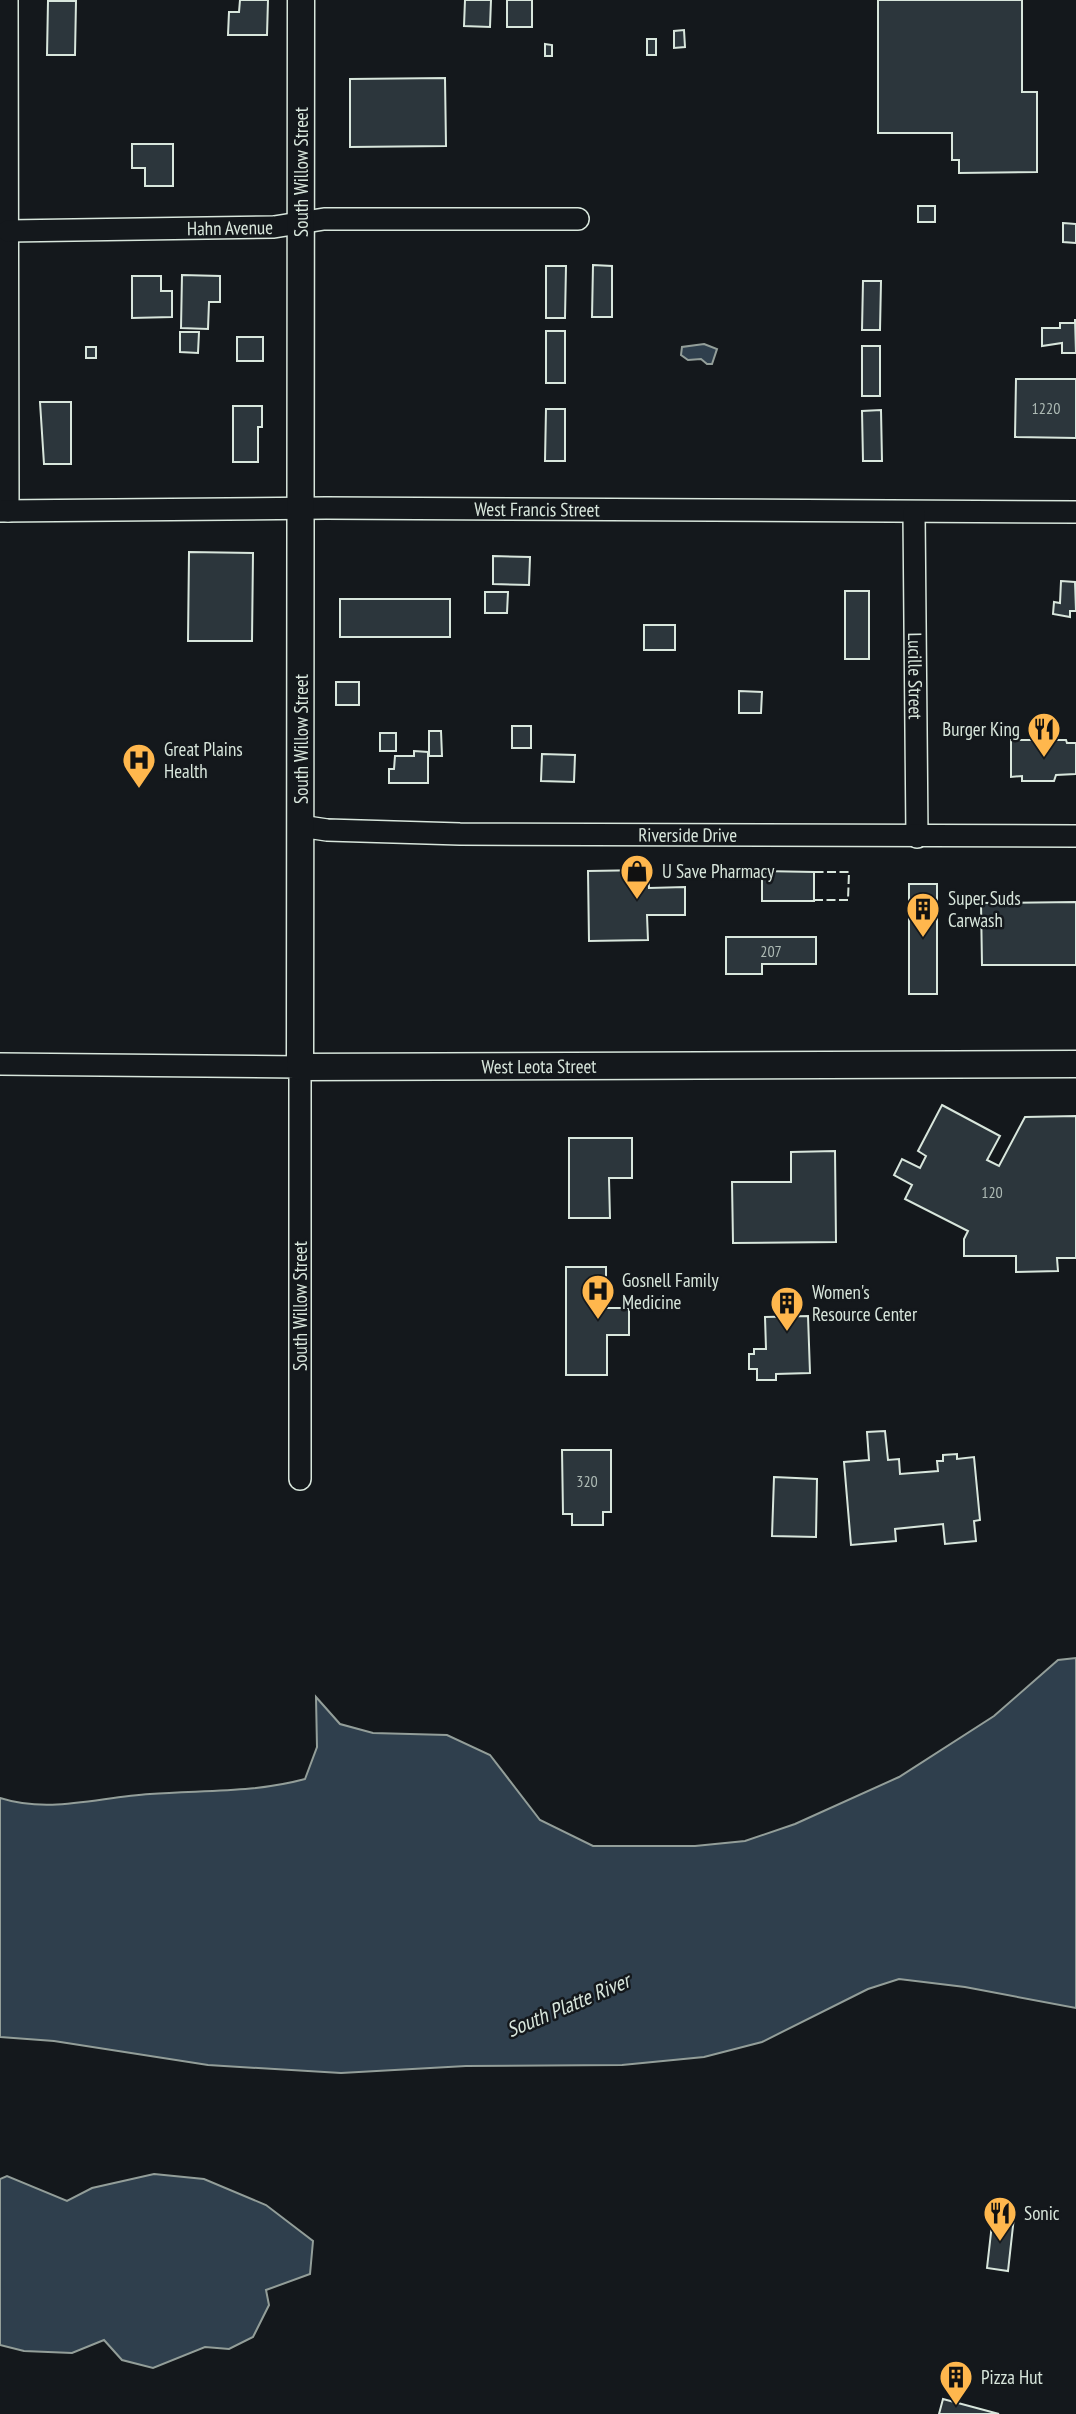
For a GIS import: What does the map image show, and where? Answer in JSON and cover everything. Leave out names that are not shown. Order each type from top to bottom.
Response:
[{"type":"main road","name":"South Willow Street","points":[[300,1067],[301,0]]},
{"type":"main road","name":"West Leota Street","points":[[300,1067],[1076,1064]]},
{"type":"street","points":[[4,510],[9,231],[7,0]]},
{"type":"street","name":"Hahn Avenue","points":[[9,231],[274,227],[324,219],[579,219]]},
{"type":"street","name":"West Francis Street","points":[[4,510],[302,508],[1076,512]]},
{"type":"street","name":"Lucille Street","points":[[914,513],[917,837]]},
{"type":"street","name":"Riverside Drive","points":[[300,826],[327,830],[460,834],[1076,836]]},
{"type":"street","name":"West Leota Street","points":[[0,1064],[300,1067]]},
{"type":"street","name":"South Willow Street","points":[[300,1067],[300,1479]]},
{"type":"water","points":[[704,344],[717,349],[712,364],[701,359],[688,360],[681,355],[682,347]]},
{"type":"water","name":"South Platte River","points":[[1076,1658],[1076,2008],[965,1987],[899,1979],[868,1989],[762,2042],[704,2057],[622,2065],[466,2066],[341,2073],[208,2065],[54,2041],[0,2037],[0,1798],[19,1803],[56,1805],[150,1794],[247,1789],[305,1779],[317,1747],[316,1697],[340,1724],[373,1733],[447,1735],[490,1755],[540,1820],[593,1846],[695,1846],[745,1841],[795,1824],[899,1777],[994,1716],[1058,1660]]},
{"type":"water","points":[[154,2174],[204,2179],[266,2205],[313,2241],[310,2274],[266,2290],[269,2305],[253,2337],[229,2349],[205,2347],[153,2368],[122,2360],[104,2340],[72,2353],[24,2351],[0,2345],[0,2179],[7,2176],[67,2201],[92,2188]]},
{"type":"building","points":[[240,0],[268,0],[267,35],[228,35],[229,12],[239,12]]},
{"type":"building","points":[[465,0],[491,0],[490,27],[464,26]]},
{"type":"building","points":[[507,0],[532,0],[532,27],[507,27]]},
{"type":"building","points":[[878,0],[1022,0],[1022,92],[1037,92],[1037,172],[959,173],[959,160],[952,160],[952,133],[878,133]]},
{"type":"building","points":[[48,1],[76,1],[75,55],[47,55]]},
{"type":"building","points":[[684,30],[685,47],[674,48],[674,31]]},
{"type":"building","points":[[647,39],[656,39],[656,55],[647,55]]},
{"type":"building","points":[[545,44],[552,45],[552,56],[545,56]]},
{"type":"building","points":[[445,78],[446,146],[350,147],[350,79]]},
{"type":"building","points":[[132,144],[173,144],[173,186],[145,186],[145,168],[132,168]]},
{"type":"building","points":[[918,206],[935,206],[935,222],[918,222]]},
{"type":"building","points":[[1063,223],[1076,224],[1076,243],[1063,242]]},
{"type":"building","points":[[593,265],[612,266],[612,317],[592,317]]},
{"type":"building","points":[[546,266],[566,266],[565,318],[546,318]]},
{"type":"building","points":[[182,275],[220,276],[220,302],[209,302],[208,329],[181,328]]},
{"type":"building","points":[[132,276],[161,276],[161,291],[172,291],[172,317],[132,318]]},
{"type":"building","points":[[863,281],[881,281],[880,330],[862,330]]},
{"type":"building","points":[[1075,319],[1076,353],[1062,353],[1062,343],[1042,346],[1042,328],[1060,328],[1060,323],[1075,323]]},
{"type":"building","points":[[546,331],[565,331],[565,383],[546,383]]},
{"type":"building","points":[[180,332],[199,332],[198,353],[180,352]]},
{"type":"building","points":[[237,337],[263,337],[263,361],[237,361]]},
{"type":"building","points":[[862,346],[880,346],[880,396],[862,396]]},
{"type":"building","points":[[86,347],[96,347],[96,358],[86,358]]},
{"type":"building","points":[[1016,379],[1076,379],[1076,438],[1015,437]]},
{"type":"building","points":[[40,402],[71,402],[71,464],[44,464]]},
{"type":"building","points":[[233,406],[262,406],[262,427],[258,427],[258,462],[233,462]]},
{"type":"building","points":[[546,409],[565,409],[565,461],[545,461]]},
{"type":"building","points":[[881,410],[882,461],[863,461],[862,411]]},
{"type":"building","points":[[189,552],[253,553],[252,641],[188,641]]},
{"type":"building","points":[[493,556],[530,557],[529,585],[493,584]]},
{"type":"building","points":[[1061,581],[1075,582],[1076,611],[1070,611],[1070,617],[1053,614],[1054,602],[1060,603]]},
{"type":"building","points":[[845,591],[869,591],[869,659],[845,659]]},
{"type":"building","points":[[485,592],[508,592],[507,613],[485,613]]},
{"type":"building","points":[[340,599],[450,599],[450,637],[340,637]]},
{"type":"building","points":[[644,625],[675,625],[675,650],[644,650]]},
{"type":"building","points":[[336,682],[359,682],[359,705],[336,705]]},
{"type":"building","points":[[739,691],[762,692],[761,713],[739,713]]},
{"type":"building","points":[[512,726],[531,726],[531,748],[512,748]]},
{"type":"building","points":[[429,731],[441,731],[442,756],[429,756]]},
{"type":"building","points":[[380,733],[396,733],[396,751],[380,751]]},
{"type":"building","name":"Burger King","points":[[1011,740],[1066,740],[1067,743],[1076,743],[1076,774],[1056,775],[1054,781],[1022,781],[1022,776],[1011,777]]},
{"type":"building","points":[[414,751],[428,752],[428,783],[389,783],[389,769],[394,769],[395,756],[414,756]]},
{"type":"building","points":[[542,754],[575,755],[574,782],[541,781]]},
{"type":"building","name":"U Save Pharmacy","points":[[648,870],[649,888],[685,887],[685,915],[647,915],[648,940],[589,941],[588,871]]},
{"type":"building","points":[[762,871],[814,872],[814,901],[762,901]]},
{"type":"building","name":"Super Suds Carwash","points":[[909,884],[937,884],[937,994],[909,994]]},
{"type":"building","points":[[1076,902],[1076,965],[982,965],[981,903]]},
{"type":"building","points":[[726,937],[816,937],[816,964],[762,964],[762,974],[726,974]]},
{"type":"building","points":[[942,1105],[1000,1136],[987,1160],[999,1166],[1025,1117],[1076,1116],[1076,1258],[1057,1258],[1058,1271],[1016,1272],[1016,1256],[964,1256],[964,1239],[968,1231],[905,1199],[912,1185],[894,1175],[902,1159],[920,1168],[926,1156],[918,1151]]},
{"type":"building","points":[[569,1138],[632,1138],[632,1178],[609,1178],[610,1218],[569,1218]]},
{"type":"building","points":[[835,1151],[836,1242],[733,1243],[732,1182],[791,1182],[791,1152]]},
{"type":"building","name":"Gosnell Family Medicine","points":[[566,1267],[606,1267],[606,1308],[629,1308],[629,1335],[607,1335],[607,1375],[566,1375]]},
{"type":"building","name":"Women's Resource Center","points":[[808,1316],[810,1373],[776,1374],[776,1380],[757,1380],[757,1369],[749,1369],[749,1354],[754,1354],[754,1349],[766,1349],[765,1317]]},
{"type":"building","points":[[885,1431],[888,1460],[899,1459],[900,1474],[938,1471],[937,1461],[943,1461],[943,1455],[957,1454],[957,1459],[974,1457],[980,1520],[974,1521],[976,1541],[945,1544],[943,1524],[895,1529],[896,1541],[851,1545],[844,1462],[869,1460],[867,1432]]},
{"type":"building","points":[[562,1450],[611,1450],[611,1512],[603,1512],[603,1525],[572,1525],[572,1514],[563,1514]]},
{"type":"building","points":[[774,1477],[817,1479],[816,1537],[772,1536]]},
{"type":"building","name":"Sonic","points":[[993,2215],[1014,2217],[1008,2271],[987,2268]]},
{"type":"building","name":"Pizza Hut","points":[[943,2399],[999,2414],[939,2414]]},
{"type":"fence","points":[[814,872],[849,872],[848,900],[814,900]]},
{"type":"place","name":"Burger King","points":[[1044,759]]},
{"type":"place","name":"Great Plains Health","points":[[139,790]]},
{"type":"place","name":"U Save Pharmacy","points":[[637,901]]},
{"type":"place","name":"Super Suds Carwash","points":[[923,939]]},
{"type":"place","name":"Gosnell Family Medicine","points":[[598,1321]]},
{"type":"place","name":"Women's Resource Center","points":[[787,1333]]},
{"type":"place","name":"Sonic","points":[[1000,2243]]},
{"type":"place","name":"Pizza Hut","points":[[956,2407]]}]
